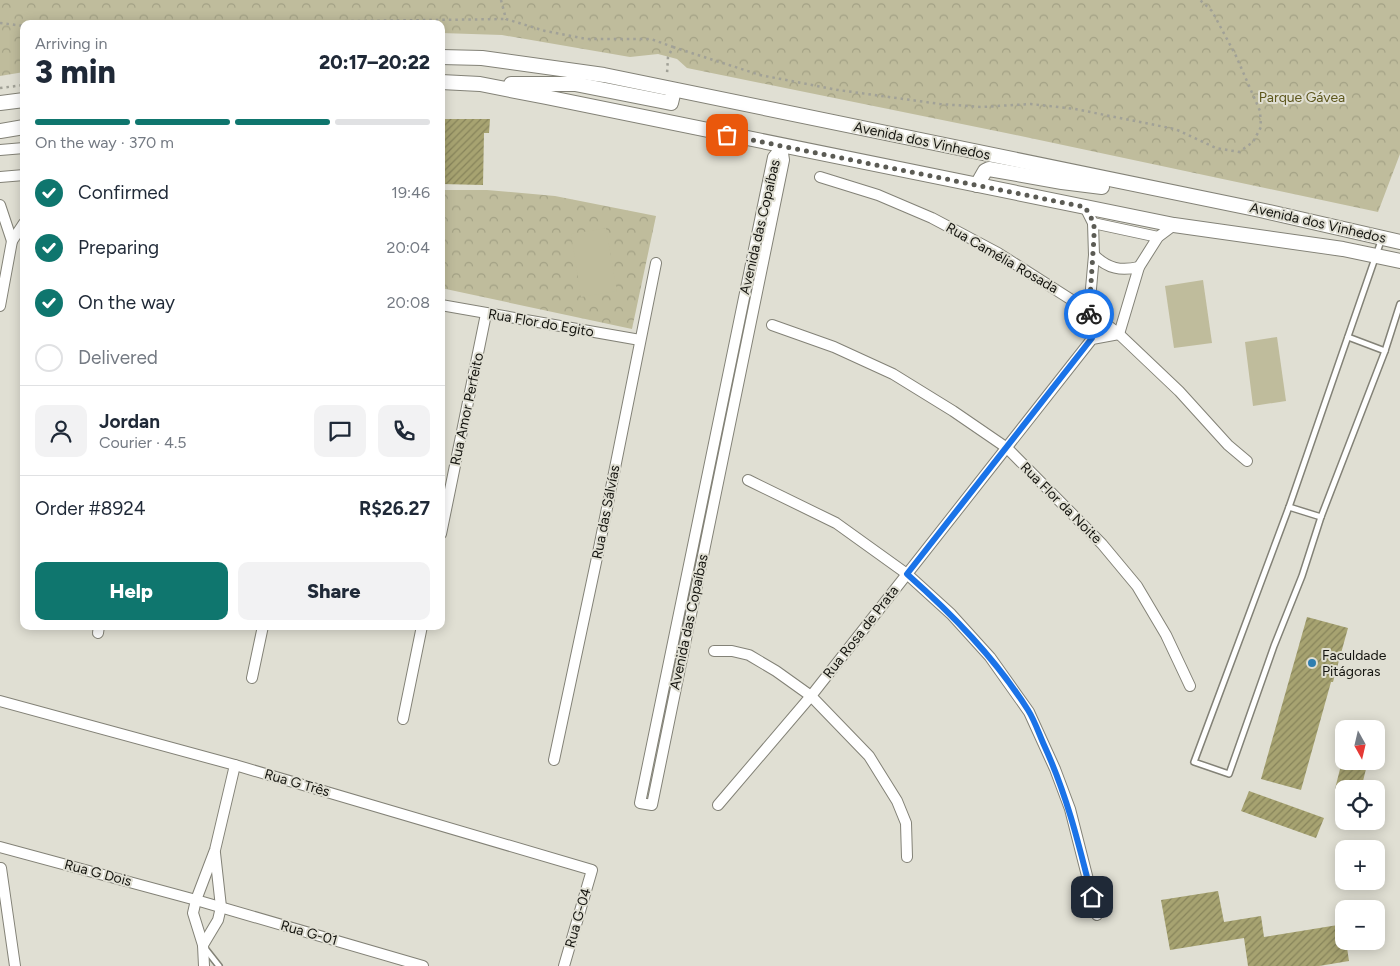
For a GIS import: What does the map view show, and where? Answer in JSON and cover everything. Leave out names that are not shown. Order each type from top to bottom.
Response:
[{"type":"main road","name":"Avenida dos Vinhedos","points":[[445,57],[482,58],[604,76],[1260,210],[1400,242]]},
{"type":"main road","name":"Avenida dos Vinhedos","points":[[445,82],[480,84],[1174,225],[1376,255],[1400,261]]},
{"type":"main road","points":[[480,84],[575,84],[671,103],[670,89]]},
{"type":"main road","points":[[0,103],[20,100]]},
{"type":"main road","points":[[0,131],[20,128]]},
{"type":"main road","points":[[977,185],[985,171],[990,169],[1062,182],[1193,197]]},
{"type":"street","name":"Avenida das Copaíbas","points":[[782,146],[784,160],[652,805],[640,803],[773,157],[782,146]]},
{"type":"street","points":[[0,150],[20,148]]},
{"type":"street","points":[[0,177],[20,175]]},
{"type":"street","name":"Rua Camélia Rosada","points":[[820,177],[878,195],[932,218],[998,253],[1089,311],[1119,334],[1179,391],[1228,445],[1247,461]]},
{"type":"street","points":[[0,205],[6,218],[12,241]]},
{"type":"street","points":[[1085,207],[1094,223],[1094,255],[1089,311],[1092,338],[1119,334],[1139,266],[1158,237],[1174,225]]},
{"type":"street","points":[[6,218],[20,220]]},
{"type":"street","points":[[1094,223],[1158,237]]},
{"type":"street","points":[[0,306],[12,241],[20,228]]},
{"type":"street","points":[[1094,255],[1109,267],[1126,269],[1139,266]]},
{"type":"street","name":"Rua das Sálvías","points":[[554,760],[656,263]]},
{"type":"street","name":"Rua Flor do Egito","points":[[445,306],[640,340]]},
{"type":"street","name":"Rua Amor Perfeito","points":[[445,514],[486,314]]},
{"type":"street","name":"Rua Flor da Noite","points":[[772,325],[834,347],[893,374],[953,411],[1007,448],[1102,544],[1137,586],[1166,635],[1190,686]]},
{"type":"street","name":"Rua Rosa de Prata","points":[[718,805],[811,696],[1092,338]]},
{"type":"street","points":[[748,480],[836,523],[907,574],[951,614],[990,656],[1029,712],[1055,769],[1070,809],[1097,915]]},
{"type":"street","points":[[252,678],[262,630]]},
{"type":"street","points":[[404,719],[421,630]]},
{"type":"street","points":[[714,651],[732,651],[749,655],[776,672],[811,696],[869,756],[897,801],[906,823],[907,857]]},
{"type":"street","name":"Rua G Três","points":[[0,701],[234,766],[592,870]]},
{"type":"street","points":[[204,966],[204,945],[193,913],[215,850],[234,766]]},
{"type":"street","name":"Rua G Dois","points":[[0,847],[196,900]]},
{"type":"street","points":[[204,945],[218,920],[221,907],[215,850]]},
{"type":"street","points":[[1,868],[15,966]]},
{"type":"street","name":"Rua G-04","points":[[564,966],[592,870]]},
{"type":"street","name":"Rua G-01","points":[[196,900],[423,966]]},
{"type":"lane","points":[[1382,238],[1289,506],[1194,762],[1229,774],[1274,646],[1302,576],[1321,517],[1385,351],[1400,304]]},
{"type":"lane","points":[[1348,337],[1385,351]]},
{"type":"lane","points":[[1289,506],[1321,517]]},
{"type":"lane","points":[[204,945],[219,966]]},
{"type":"path","points":[[501,0],[506,19]]},
{"type":"path","points":[[431,20],[506,19],[545,31],[587,39],[651,39],[760,75],[838,90],[940,104],[981,107],[1031,104],[1075,109],[1175,130],[1216,148],[1239,152],[1253,142],[1261,127],[1260,111],[1236,56],[1212,11],[1200,0]]},
{"type":"path","points":[[0,23],[20,26]]},
{"type":"path","points":[[670,89],[668,57],[674,47]]},
{"type":"path","points":[[0,88],[20,86]]},
{"type":"green space","name":"Parque Gávea","points":[[0,0],[1400,0],[1400,154],[1378,212],[687,68],[677,59],[658,54],[630,57],[502,35],[445,33],[445,20],[20,20],[20,73],[0,76]]},
{"type":"green space","points":[[445,190],[487,190],[555,196],[656,216],[632,329],[445,289]]},
{"type":"green space","points":[[606,228],[617,291],[581,297],[571,234]]},
{"type":"green space","points":[[1203,280],[1212,343],[1174,348],[1165,286]]},
{"type":"green space","points":[[1277,337],[1286,401],[1253,406],[1245,342]]},
{"type":"building","points":[[445,119],[490,119],[489,133],[484,133],[483,185],[445,184]]},
{"type":"building","points":[[1307,617],[1348,628],[1301,790],[1261,779]]},
{"type":"building","points":[[1340,770],[1366,770],[1363,780],[1337,780]]},
{"type":"building","points":[[1249,791],[1324,818],[1316,838],[1241,811]]},
{"type":"building","points":[[1218,891],[1224,922],[1261,916],[1264,937],[1335,925],[1335,950],[1347,950],[1349,961],[1319,966],[1248,966],[1244,938],[1170,950],[1161,900]]},
{"type":"way so far","points":[[727,135],[1085,207],[1094,223],[1094,255],[1089,314]]},
{"type":"place","name":"Faculdade Pitágoras","points":[[1312,663]]},
{"type":"route","points":[[1089,314],[1092,338],[907,574],[951,614],[990,656],[1029,712],[1055,769],[1070,809],[1092,897]]}]
